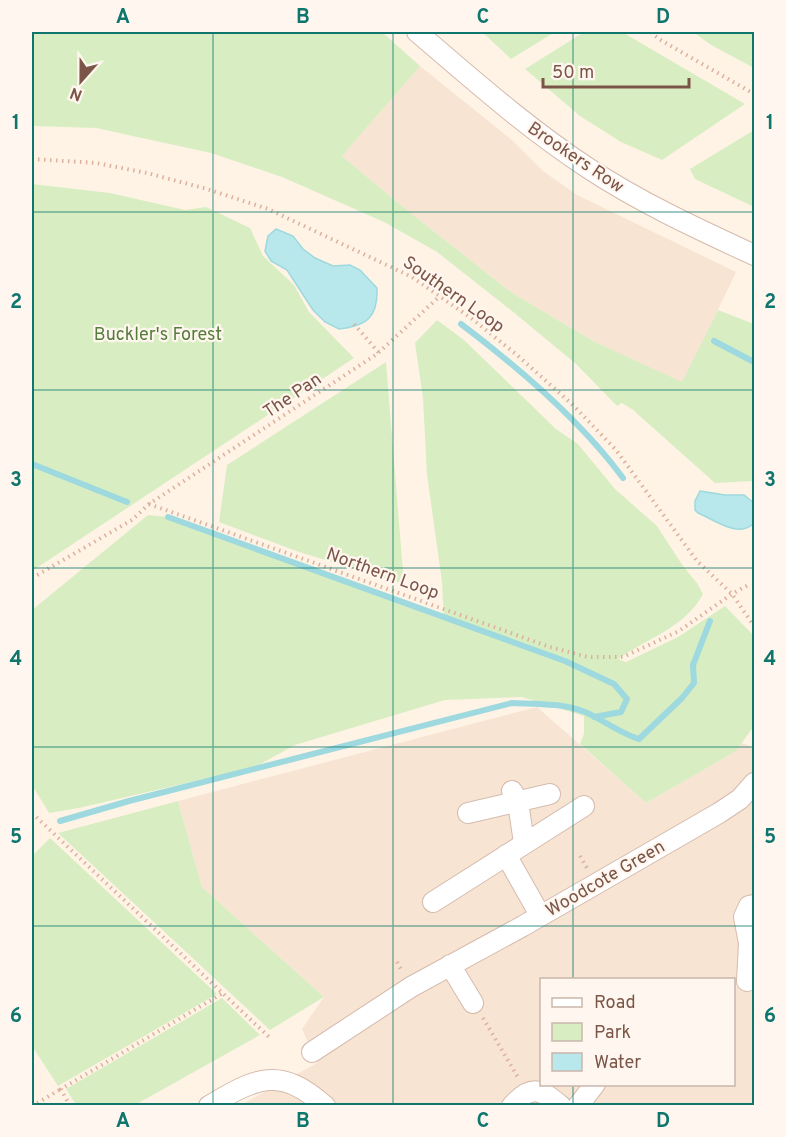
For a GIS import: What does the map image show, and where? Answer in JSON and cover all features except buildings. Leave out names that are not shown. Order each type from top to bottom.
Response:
[{"type":"street","name":"Brookers Row","points":[[417,32],[540,135],[589,169],[665,212],[754,255]]},
{"type":"street","name":"Woodcote Green","points":[[312,1052],[411,987],[719,813],[740,799],[754,783]]},
{"type":"street","points":[[468,813],[515,796],[550,794]]},
{"type":"street","points":[[515,796],[524,843]]},
{"type":"street","points":[[433,902],[584,806]]},
{"type":"street","points":[[506,855],[540,915]]},
{"type":"street","points":[[745,982],[748,943],[744,917],[749,906],[754,905]]},
{"type":"street","points":[[450,965],[473,1003]]},
{"type":"street","points":[[209,1106],[256,1082],[273,1078],[306,1090],[326,1106]]},
{"type":"street","points":[[578,1106],[593,1086]]},
{"type":"street","points":[[519,1099],[534,1090],[542,1091],[561,1106]]},
{"type":"path","points":[[651,32],[659,39],[754,94]]},
{"type":"path","name":"Southern Loop","points":[[32,159],[96,162],[207,189],[268,209],[412,277],[517,355],[573,405],[616,450],[697,561],[732,594],[754,626]]},
{"type":"path","name":"The Pan","points":[[149,504],[379,353],[440,296]]},
{"type":"path","points":[[354,324],[379,353]]},
{"type":"path","points":[[32,578],[132,520],[149,504]]},
{"type":"path","name":"Northern Loop","points":[[149,504],[550,647],[588,657],[623,657],[679,631],[750,584]]},
{"type":"path","points":[[32,813],[269,1036]]},
{"type":"path","points":[[32,1106],[62,1086],[223,993]]},
{"type":"path","points":[[473,1003],[519,1099]]},
{"type":"path","points":[[62,1086],[70,1106]]},
{"type":"shaded area","points":[[420,66],[513,141],[543,171],[577,195],[736,272],[683,383],[595,342],[512,293],[342,156]]},
{"type":"shaded area","points":[[537,707],[646,803],[736,751],[742,743],[754,748],[754,1105],[241,1105],[317,1063],[302,1029],[324,997],[202,887],[178,801]]},
{"type":"green space","points":[[32,32],[382,32],[420,66],[342,156],[512,293],[595,342],[682,382],[718,310],[754,324],[754,481],[715,483],[633,410],[622,403],[617,406],[576,364],[512,311],[437,252],[384,222],[282,177],[211,153],[96,128],[32,126]]},
{"type":"green space","points":[[482,32],[555,32],[511,59]]},
{"type":"green space","points":[[584,32],[622,32],[745,104],[662,160],[621,142],[580,116],[525,69]]},
{"type":"green space","points":[[693,32],[754,32],[754,68],[711,45]]},
{"type":"green space","points":[[754,130],[754,207],[695,179],[690,169]]},
{"type":"green space","name":"Buckler's Forest","points":[[32,184],[110,193],[185,210],[206,207],[250,228],[263,256],[294,285],[309,312],[354,358],[32,571]]},
{"type":"green space","points":[[437,320],[464,340],[556,429],[578,444],[615,489],[657,526],[703,594],[696,605],[676,624],[618,659],[626,662],[678,637],[725,606],[754,636],[754,726],[736,751],[646,803],[580,744],[584,734],[584,716],[522,697],[445,700],[295,745],[255,767],[49,813],[32,785],[32,610],[148,515],[168,517],[444,620],[442,582],[427,475],[423,398],[415,343]]},
{"type":"green space","points":[[386,362],[404,584],[299,552],[219,522],[227,465]]},
{"type":"green space","points":[[178,801],[202,887],[324,997],[270,1030],[58,833]]},
{"type":"green space","points":[[50,838],[217,994],[58,1086],[32,1046],[32,856]]},
{"type":"green space","points":[[222,998],[260,1035],[135,1105],[76,1105],[66,1089]]},
{"type":"water","points":[[276,229],[293,236],[303,249],[315,258],[333,266],[350,265],[360,270],[377,288],[375,306],[369,318],[349,328],[339,329],[325,322],[313,310],[287,270],[271,261],[265,251],[268,236]]},
{"type":"water","points":[[700,491],[744,495],[754,503],[754,523],[748,527],[734,529],[698,513],[695,510],[695,501]]},
{"type":"waterway","points":[[461,324],[548,396],[588,436],[623,478]]},
{"type":"waterway","points":[[714,341],[754,362]]},
{"type":"waterway","points":[[32,464],[127,502]]},
{"type":"waterway","points":[[168,517],[565,661],[614,684],[627,699],[621,712],[594,717]]},
{"type":"waterway","points":[[60,821],[129,801],[512,703],[549,704],[576,709],[639,739],[682,698],[694,683],[693,665],[710,621]]}]
